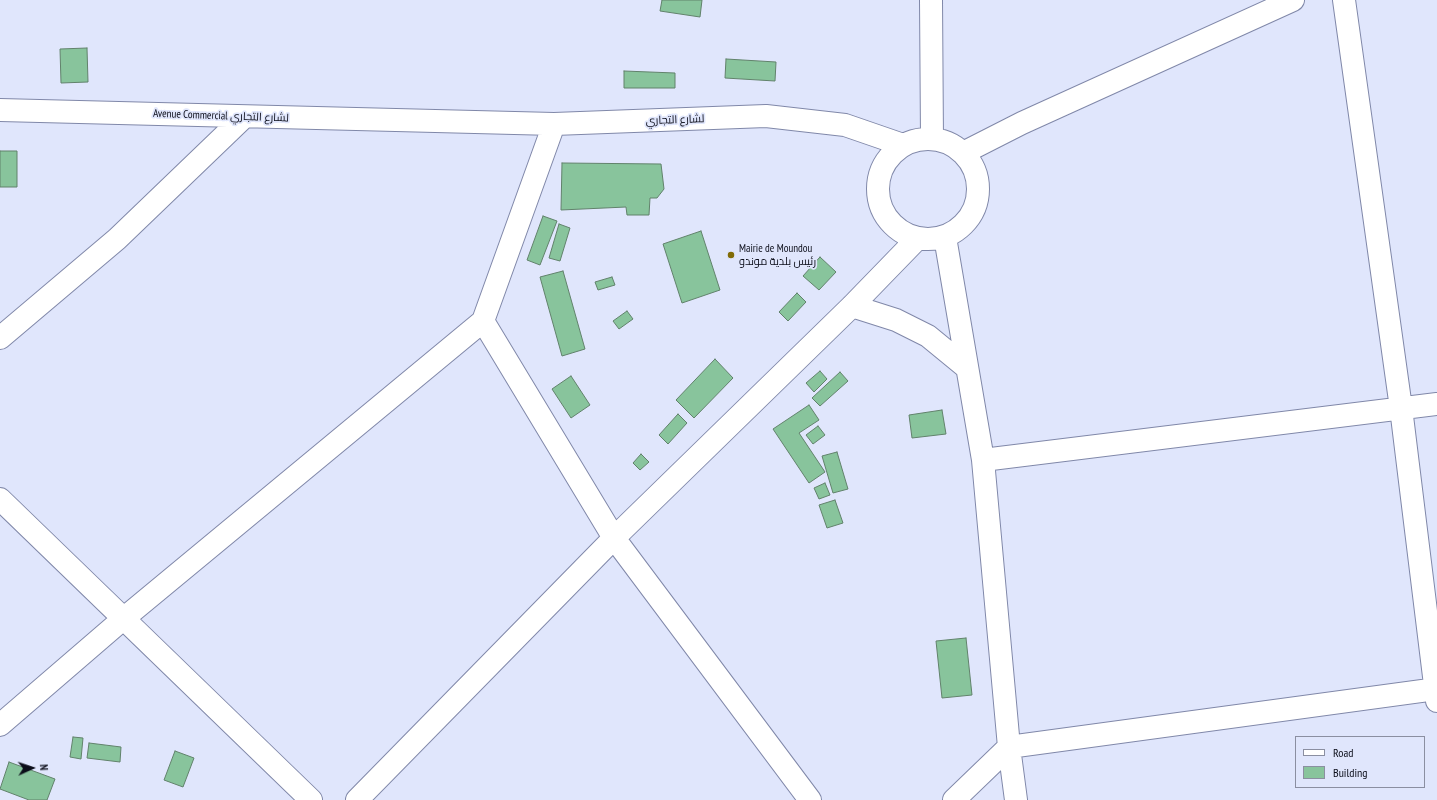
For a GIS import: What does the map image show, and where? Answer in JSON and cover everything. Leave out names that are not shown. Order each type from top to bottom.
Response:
[{"type":"street","points":[[931,0],[932,139]]},
{"type":"street","points":[[963,153],[1022,123],[1293,0]]},
{"type":"street","points":[[954,800],[1009,747],[1437,693],[1401,408],[1344,0]]},
{"type":"street","name":"Avenue Commercial لشارع التجاري","points":[[0,110],[442,122]]},
{"type":"street","name":"لشارع التجاري","points":[[442,122],[554,124],[766,116],[845,125],[903,145]]},
{"type":"street","points":[[0,338],[117,239],[244,117]]},
{"type":"street","points":[[0,725],[123,619],[483,322],[554,124]]},
{"type":"street","points":[[932,139],[948,143],[963,153],[973,166],[978,182],[977,200],[971,215],[960,228],[945,236],[932,240],[918,238],[900,230],[886,216],[879,197],[880,177],[888,159],[903,145],[917,140],[932,139]]},
{"type":"street","points":[[945,236],[983,460],[1009,747],[1016,800]]},
{"type":"street","points":[[357,800],[614,538],[852,306],[918,238]]},
{"type":"street","points":[[852,306],[896,320],[928,336],[967,368]]},
{"type":"street","points":[[483,322],[614,538],[810,800]]},
{"type":"street","points":[[983,460],[1437,404]]},
{"type":"street","points":[[0,499],[311,800]]},
{"type":"building","points":[[662,0],[702,0],[700,17],[660,11]]},
{"type":"building","points":[[87,48],[88,82],[61,83],[60,49]]},
{"type":"building","points":[[726,59],[776,62],[775,81],[725,78]]},
{"type":"building","points":[[624,71],[675,73],[675,88],[624,88]]},
{"type":"building","points":[[0,151],[17,151],[17,187],[0,187]]},
{"type":"building","points":[[562,163],[661,164],[664,189],[657,198],[650,198],[649,215],[627,215],[626,207],[561,210]]},
{"type":"building","points":[[543,216],[557,221],[540,265],[527,260]]},
{"type":"building","points":[[559,224],[570,228],[560,261],[549,258]]},
{"type":"building","points":[[701,231],[720,290],[682,303],[663,244]]},
{"type":"building","points":[[820,257],[836,272],[819,290],[803,276]]},
{"type":"building","points":[[563,271],[585,349],[562,356],[540,277]]},
{"type":"building","points":[[612,277],[615,285],[598,290],[595,282]]},
{"type":"building","points":[[797,293],[806,302],[788,321],[779,312]]},
{"type":"building","points":[[627,311],[633,319],[619,329],[613,321]]},
{"type":"building","points":[[715,359],[733,378],[694,418],[676,400]]},
{"type":"building","points":[[820,371],[827,379],[814,392],[806,383]]},
{"type":"building","points":[[840,372],[848,381],[820,406],[812,398]]},
{"type":"building","points":[[571,376],[590,405],[571,418],[552,389]]},
{"type":"building","points":[[809,405],[819,420],[799,433],[825,472],[809,483],[773,429]]},
{"type":"building","points":[[942,410],[946,434],[912,438],[909,415]]},
{"type":"building","points":[[678,414],[687,423],[668,444],[659,435]]},
{"type":"building","points":[[818,426],[825,435],[813,444],[806,435]]},
{"type":"building","points":[[837,452],[848,489],[833,493],[822,456]]},
{"type":"building","points":[[641,454],[649,462],[640,470],[633,463]]},
{"type":"building","points":[[825,483],[830,495],[819,499],[814,488]]},
{"type":"building","points":[[835,500],[843,523],[827,528],[819,505]]},
{"type":"building","points":[[966,638],[972,695],[942,698],[936,641]]},
{"type":"building","points":[[73,737],[83,738],[81,759],[70,757]]},
{"type":"building","points":[[89,743],[121,747],[120,762],[87,758]]},
{"type":"building","points":[[175,751],[194,758],[183,787],[164,780]]},
{"type":"building","points":[[9,762],[55,779],[47,800],[29,800],[0,789]]},
{"type":"place","name":"Mairie de Moundou رئيس بلدية موندو","points":[[731,255]]}]
